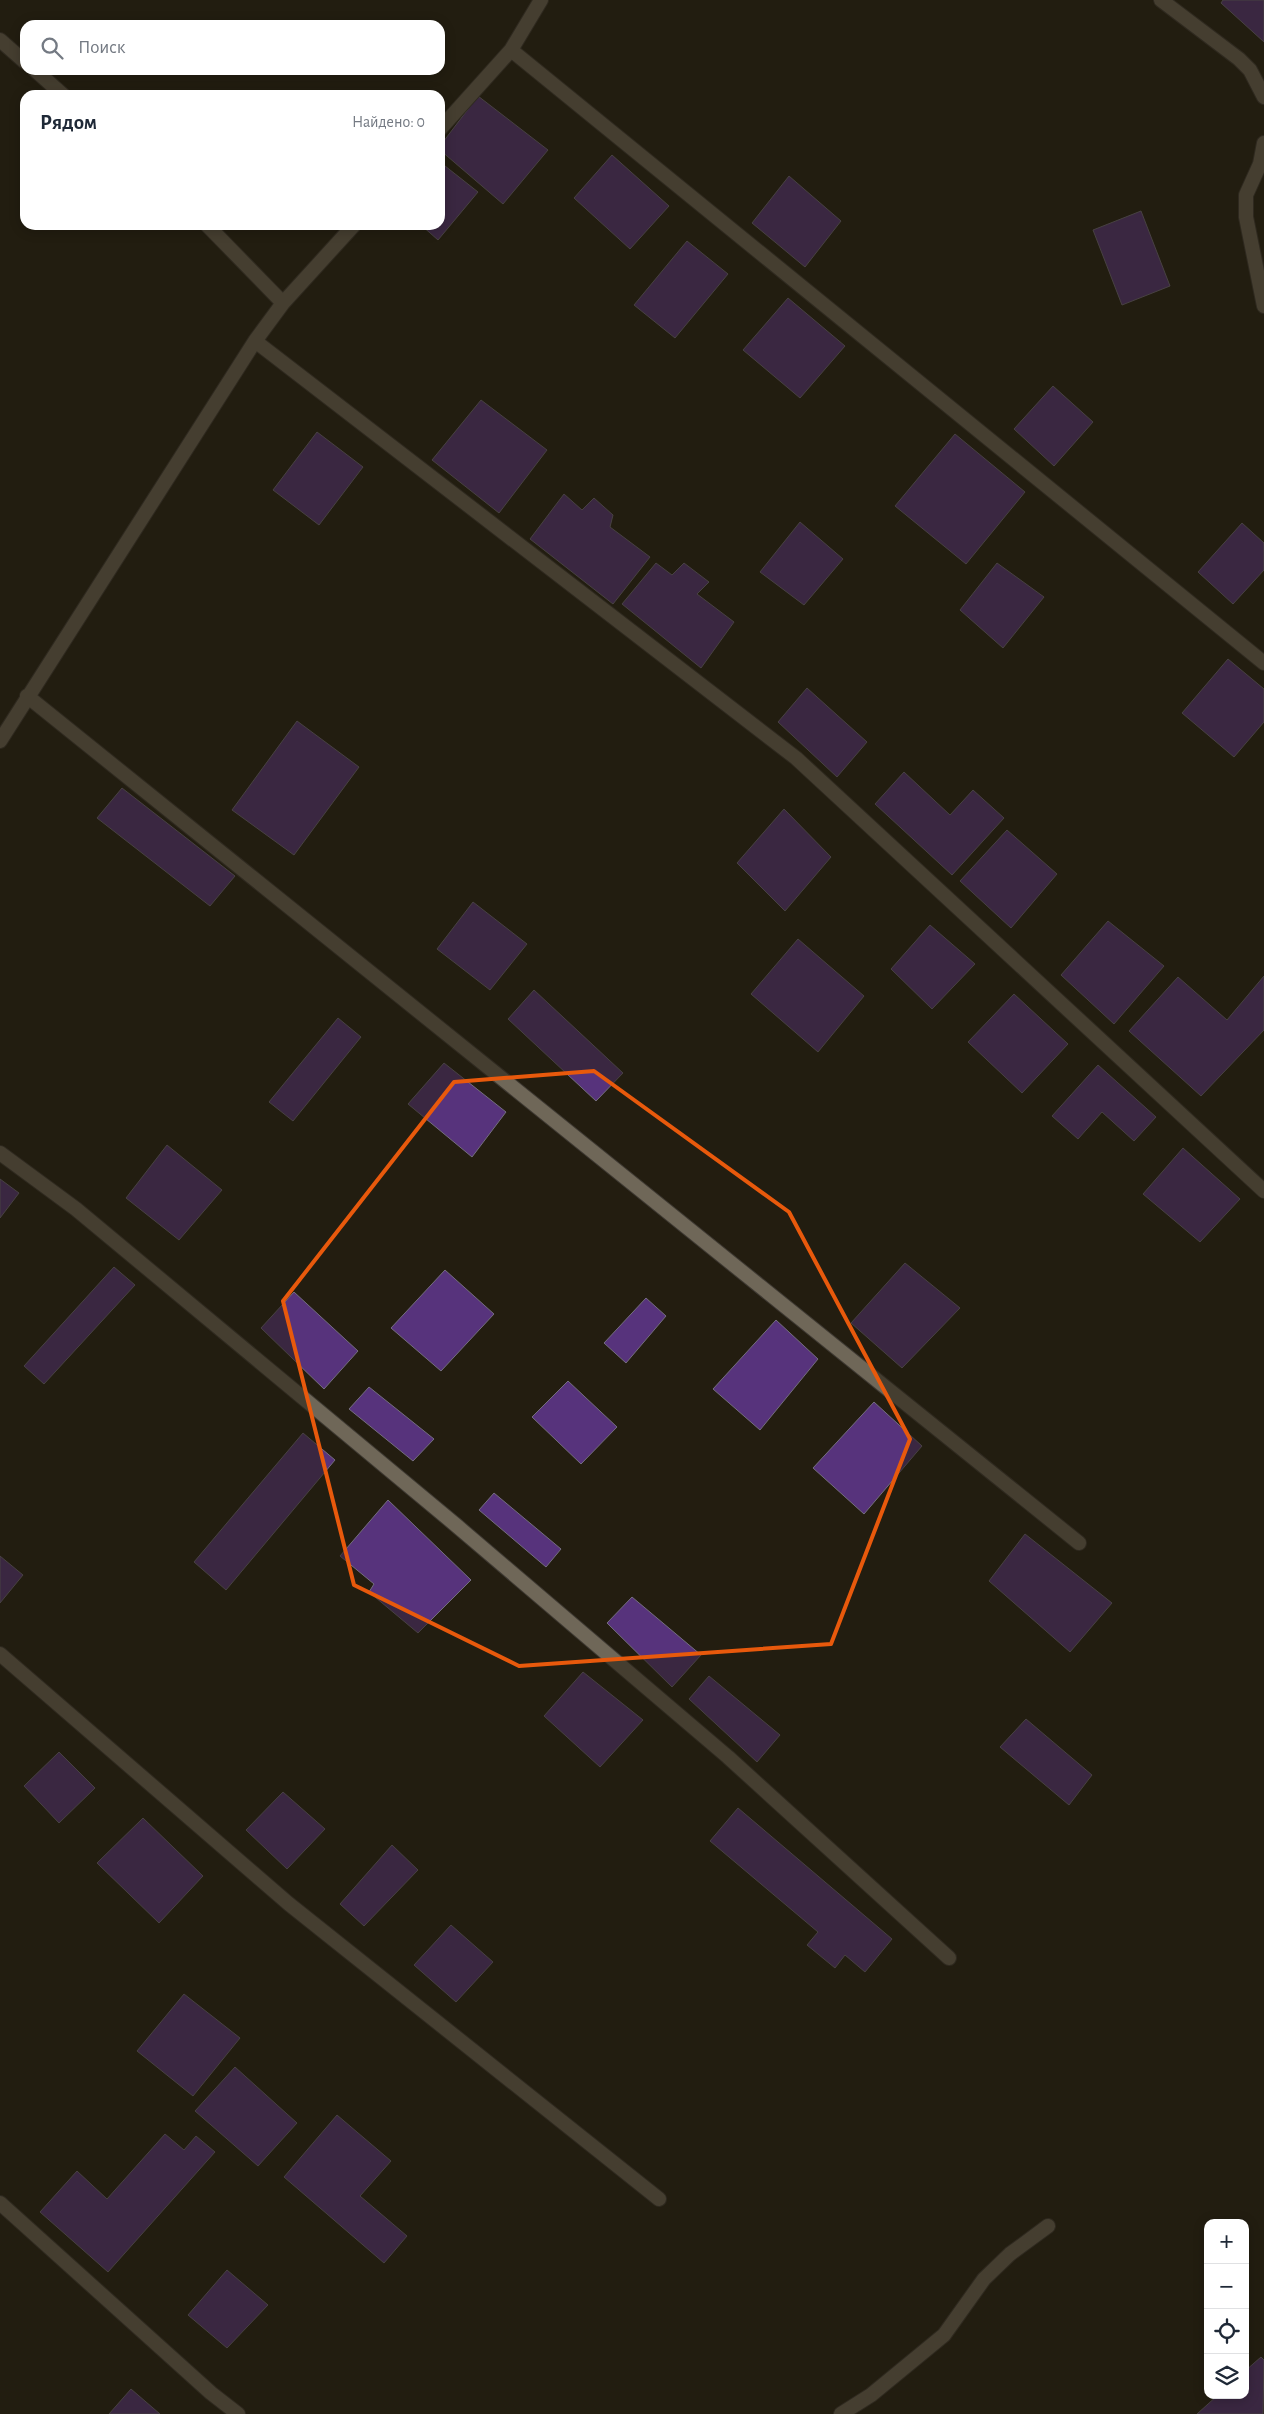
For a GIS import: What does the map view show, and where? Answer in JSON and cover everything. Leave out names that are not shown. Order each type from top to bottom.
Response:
[{"type":"street","points":[[445,123],[511,50],[541,0]]},
{"type":"street","points":[[1161,0],[1239,59],[1250,70],[1264,97]]},
{"type":"street","points":[[0,40],[20,58]]},
{"type":"street","points":[[511,50],[1264,663]]},
{"type":"street","points":[[41,75],[57,90]]},
{"type":"street","points":[[1264,144],[1260,164],[1246,194],[1246,217],[1264,306]]},
{"type":"street","points":[[211,230],[283,303]]},
{"type":"street","points":[[0,741],[27,696],[256,341],[283,303],[349,230]]},
{"type":"street","points":[[256,341],[796,758],[1264,1191]]},
{"type":"street","points":[[27,696],[1078,1542]]},
{"type":"street","points":[[0,1153],[76,1209],[457,1526],[728,1757],[949,1958]]},
{"type":"street","points":[[0,1654],[289,1904],[658,2199]]},
{"type":"street","points":[[0,2203],[211,2393],[238,2414]]},
{"type":"street","points":[[841,2414],[871,2395],[944,2334],[984,2279],[1010,2254],[1048,2226]]},
{"type":"highlighted area","points":[[594,1071],[789,1212],[910,1439],[831,1644],[519,1666],[354,1585],[283,1301],[454,1082]]},
{"type":"building","points":[[1223,0],[1264,0],[1264,42],[1221,3]]},
{"type":"building","points":[[478,96],[548,150],[503,204],[445,154],[445,139]]},
{"type":"building","points":[[612,155],[669,206],[630,249],[574,198]]},
{"type":"building","points":[[445,166],[478,192],[438,240],[427,230],[445,230]]},
{"type":"building","points":[[789,176],[841,221],[805,267],[752,223]]},
{"type":"building","points":[[1141,211],[1170,286],[1122,305],[1093,230]]},
{"type":"building","points":[[687,241],[728,274],[675,338],[634,305]]},
{"type":"building","points":[[788,298],[845,346],[800,398],[743,350]]},
{"type":"building","points":[[1053,386],[1093,422],[1054,466],[1014,429]]},
{"type":"building","points":[[481,400],[547,450],[499,513],[432,460]]},
{"type":"building","points":[[317,432],[363,467],[319,525],[273,490]]},
{"type":"building","points":[[955,434],[1025,492],[966,564],[895,506]]},
{"type":"building","points":[[564,494],[582,510],[594,498],[613,515],[610,527],[650,557],[613,604],[530,539]]},
{"type":"building","points":[[800,522],[843,559],[804,605],[760,572]]},
{"type":"building","points":[[1242,523],[1264,543],[1264,570],[1233,604],[1198,572]]},
{"type":"building","points":[[656,563],[672,575],[684,563],[709,582],[697,594],[734,622],[701,668],[622,604]]},
{"type":"building","points":[[997,563],[1044,597],[1003,648],[960,610]]},
{"type":"building","points":[[1228,659],[1264,689],[1264,722],[1234,757],[1182,713]]},
{"type":"building","points":[[807,688],[867,742],[837,777],[778,722]]},
{"type":"building","points":[[297,721],[359,767],[294,855],[232,810]]},
{"type":"building","points":[[904,772],[950,815],[973,790],[1004,818],[952,875],[875,804]]},
{"type":"building","points":[[122,788],[235,876],[210,906],[97,818]]},
{"type":"building","points":[[784,809],[831,857],[785,911],[737,863]]},
{"type":"building","points":[[1007,830],[1057,874],[1011,928],[960,881]]},
{"type":"building","points":[[473,902],[527,944],[490,990],[437,949]]},
{"type":"building","points":[[1108,921],[1164,966],[1114,1024],[1061,975]]},
{"type":"building","points":[[930,925],[975,964],[932,1009],[891,969]]},
{"type":"building","points":[[798,939],[864,996],[818,1052],[751,994]]},
{"type":"building","points":[[1264,976],[1264,1030],[1201,1096],[1129,1031],[1178,977],[1227,1020]]},
{"type":"building","points":[[534,990],[623,1073],[596,1101],[508,1019]]},
{"type":"building","points":[[1014,994],[1068,1044],[1022,1093],[968,1042]]},
{"type":"building","points":[[338,1018],[361,1037],[293,1121],[269,1102]]},
{"type":"building","points":[[444,1063],[506,1112],[472,1157],[408,1104]]},
{"type":"building","points":[[1098,1065],[1156,1117],[1134,1141],[1102,1112],[1078,1139],[1052,1116]]},
{"type":"building","points":[[167,1145],[222,1190],[179,1240],[126,1198]]},
{"type":"building","points":[[1183,1148],[1240,1199],[1200,1242],[1143,1194]]},
{"type":"building","points":[[0,1179],[19,1193],[0,1218]]},
{"type":"building","points":[[905,1263],[960,1308],[902,1368],[851,1323]]},
{"type":"building","points":[[114,1267],[135,1285],[44,1384],[24,1366]]},
{"type":"building","points":[[445,1270],[494,1314],[441,1371],[391,1328]]},
{"type":"building","points":[[294,1292],[358,1351],[324,1389],[261,1328]]},
{"type":"building","points":[[646,1298],[666,1316],[626,1363],[604,1343]]},
{"type":"building","points":[[776,1320],[818,1359],[760,1430],[713,1389]]},
{"type":"building","points":[[568,1381],[617,1427],[581,1464],[532,1417]]},
{"type":"building","points":[[369,1387],[434,1439],[413,1461],[349,1409]]},
{"type":"building","points":[[874,1402],[922,1446],[864,1514],[813,1468]]},
{"type":"building","points":[[303,1433],[335,1460],[226,1590],[194,1562]]},
{"type":"building","points":[[494,1493],[561,1549],[546,1567],[479,1510]]},
{"type":"building","points":[[388,1500],[471,1580],[418,1633],[369,1592],[374,1584],[340,1556]]},
{"type":"building","points":[[1025,1534],[1112,1603],[1070,1652],[989,1581]]},
{"type":"building","points":[[0,1556],[23,1575],[0,1603]]},
{"type":"building","points":[[632,1597],[701,1655],[672,1687],[607,1623]]},
{"type":"building","points":[[583,1672],[643,1720],[600,1767],[544,1716]]},
{"type":"building","points":[[709,1676],[780,1735],[757,1762],[689,1699]]},
{"type":"building","points":[[1026,1719],[1092,1775],[1069,1805],[1000,1747]]},
{"type":"building","points":[[59,1752],[95,1788],[59,1823],[24,1786]]},
{"type":"building","points":[[283,1792],[325,1829],[287,1869],[246,1830]]},
{"type":"building","points":[[738,1808],[892,1939],[865,1972],[845,1955],[835,1968],[807,1945],[818,1932],[710,1841]]},
{"type":"building","points":[[143,1818],[203,1876],[159,1923],[97,1863]]},
{"type":"building","points":[[392,1845],[418,1870],[364,1926],[340,1904]]},
{"type":"building","points":[[451,1925],[493,1962],[456,2002],[414,1965]]},
{"type":"building","points":[[184,1994],[240,2038],[193,2096],[137,2051]]},
{"type":"building","points":[[235,2067],[297,2123],[258,2166],[195,2111]]},
{"type":"building","points":[[337,2115],[391,2161],[360,2196],[407,2236],[384,2263],[284,2177]]},
{"type":"building","points":[[165,2134],[184,2150],[196,2136],[215,2152],[108,2272],[40,2212],[77,2171],[107,2199]]},
{"type":"building","points":[[227,2270],[268,2305],[227,2348],[188,2315]]},
{"type":"building","points":[[1261,2357],[1264,2360],[1263,2414],[1197,2414],[1214,2399],[1249,2399],[1249,2368]]},
{"type":"building","points":[[131,2389],[160,2414],[109,2414]]}]
